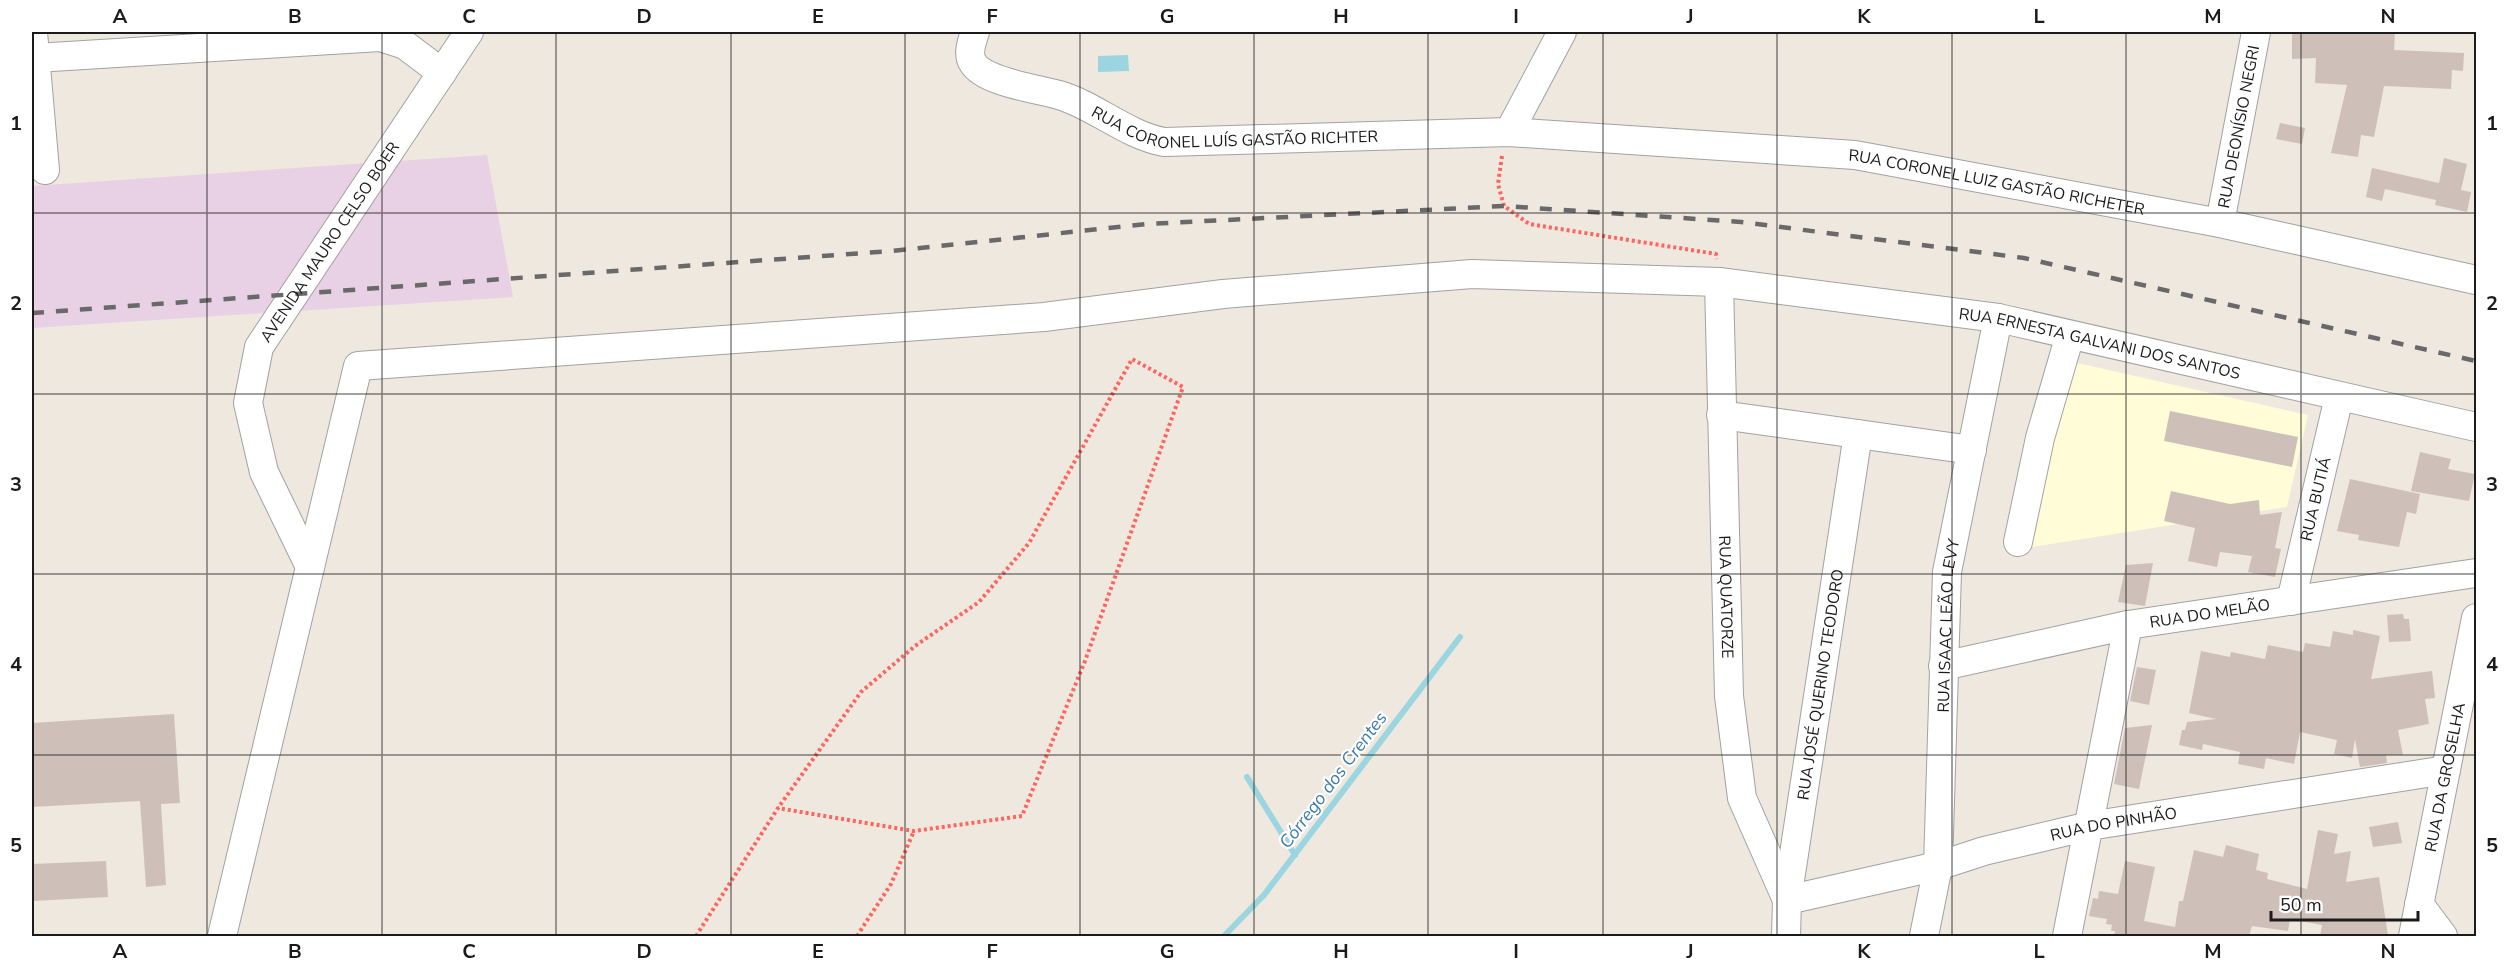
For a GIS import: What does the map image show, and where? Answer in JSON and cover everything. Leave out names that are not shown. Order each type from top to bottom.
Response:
[{"type":"street","name":"AVENIDA MAURO CELSO BOER","points":[[310,567],[264,472],[248,403],[259,347],[469,32]]},
{"type":"street","name":"RUA CORONEL LUÍS GASTÃO RICHTER","points":[[975,32],[970,52],[973,63],[984,73],[1062,96],[1087,106],[1138,134],[1164,142],[1509,132]]},
{"type":"street","points":[[1509,132],[1562,32]]},
{"type":"street","name":"RUA DEONÍSIO NEGRI","points":[[2220,223],[2256,32]]},
{"type":"street","points":[[45,170],[34,45],[380,37],[405,45],[442,73]]},
{"type":"street","name":"RUA CORONEL LUIZ GASTÃO RICHETER","points":[[1509,132],[1855,155],[2220,223],[2476,280]]},
{"type":"street","name":"RUA ERNESTA GALVANI DOS SANTOS","points":[[310,567],[358,366],[1044,317],[1223,294],[1472,274],[1719,282],[1998,318],[2476,427]]},
{"type":"street","name":"RUA QUATORZE","points":[[1719,282],[1729,696],[1742,798],[1787,900]]},
{"type":"street","name":"RUA ISAAC LEÃO LEVY","points":[[1924,936],[1938,866],[1947,572],[1998,318]]},
{"type":"street","points":[[2018,542],[2040,438],[2070,335]]},
{"type":"street","name":"RUA BUTIÁ","points":[[2291,601],[2339,397]]},
{"type":"street","points":[[1721,416],[1972,450]]},
{"type":"street","name":"RUA JOSÉ QUERINO TEODORO","points":[[1786,936],[1787,900],[1858,434]]},
{"type":"street","points":[[222,936],[310,567]]},
{"type":"street","name":"RUA DO MELÃO","points":[[1943,666],[2127,625],[2476,573]]},
{"type":"street","name":"RUA DA GROSELHA","points":[[2413,936],[2476,618]]},
{"type":"street","points":[[2067,936],[2127,625]]},
{"type":"street","name":"RUA DO PINHÃO","points":[[1787,900],[1938,866],[1984,851],[2089,826],[2446,770]]},
{"type":"street","points":[[2420,904],[2443,936]]},
{"type":"path","points":[[1509,132],[1500,161],[1498,184],[1504,206],[1529,224],[1716,254],[1719,282]]},
{"type":"path","points":[[696,936],[778,808],[861,692],[915,646],[979,602],[1029,543],[1132,359],[1183,387],[1085,661],[1022,816],[914,831],[778,808]]},
{"type":"path","points":[[857,936],[891,884],[914,831]]},
{"type":"shaded area","points":[[487,155],[513,297],[32,328],[32,186]]},
{"type":"shaded area","points":[[2073,362],[2308,415],[2287,507],[2025,548]]},
{"type":"water","points":[[1128,55],[1129,71],[1098,72],[1098,56]]},
{"type":"building","points":[[2292,32],[2395,32],[2394,50],[2464,53],[2463,71],[2452,70],[2451,89],[2384,86],[2374,137],[2361,135],[2358,157],[2331,153],[2347,85],[2315,83],[2316,58],[2292,59]]},
{"type":"building","points":[[2280,123],[2305,128],[2302,144],[2276,139]]},
{"type":"building","points":[[2444,158],[2467,164],[2461,190],[2471,192],[2467,212],[2435,205],[2436,200],[2385,189],[2382,201],[2366,197],[2372,168],[2439,183]]},
{"type":"building","points":[[2170,411],[2298,437],[2292,467],[2164,441]]},
{"type":"building","points":[[2420,452],[2451,459],[2448,469],[2475,474],[2469,501],[2411,491]]},
{"type":"building","points":[[2350,479],[2420,494],[2416,514],[2407,512],[2399,547],[2358,540],[2359,535],[2337,531]]},
{"type":"building","points":[[2171,491],[2230,504],[2259,500],[2260,515],[2282,512],[2275,548],[2281,549],[2275,577],[2248,572],[2252,556],[2220,552],[2217,567],[2188,561],[2195,528],[2164,521]]},
{"type":"building","points":[[2153,563],[2145,606],[2118,602],[2126,565]]},
{"type":"building","points":[[2403,614],[2404,619],[2409,619],[2411,641],[2389,642],[2387,615]]},
{"type":"building","points":[[2353,630],[2380,636],[2371,679],[2432,671],[2435,698],[2425,699],[2429,724],[2398,730],[2403,755],[2386,755],[2387,763],[2360,767],[2355,739],[2352,758],[2334,754],[2337,740],[2300,732],[2294,764],[2266,758],[2264,769],[2238,764],[2240,752],[2203,744],[2202,750],[2179,745],[2182,730],[2185,730],[2187,722],[2216,719],[2189,713],[2201,651],[2230,657],[2231,652],[2265,659],[2268,645],[2303,652],[2305,643],[2330,647],[2333,631],[2353,635]]},
{"type":"building","points":[[2137,667],[2156,670],[2149,705],[2130,701]]},
{"type":"building","points":[[174,714],[180,803],[161,804],[166,885],[146,887],[140,801],[32,807],[32,723]]},
{"type":"building","points":[[2152,725],[2139,789],[2114,784],[2125,728]]},
{"type":"building","points":[[2398,822],[2402,843],[2373,847],[2369,827]]},
{"type":"building","points":[[2318,830],[2338,834],[2334,854],[2351,851],[2346,882],[2379,877],[2388,936],[2320,936],[2322,925],[2290,919],[2288,931],[2252,926],[2249,936],[2114,936],[2115,931],[2111,931],[2112,925],[2106,924],[2107,919],[2089,916],[2093,898],[2098,899],[2099,891],[2118,894],[2125,861],[2155,867],[2144,921],[2175,927],[2179,901],[2183,901],[2194,850],[2223,857],[2226,845],[2259,854],[2256,870],[2268,873],[2267,879],[2307,889]]},
{"type":"building","points":[[106,861],[108,897],[32,901],[32,864]]},
{"type":"waterway","name":"Córrego dos Crentes","points":[[1224,936],[1264,895],[1460,637]]},
{"type":"waterway","points":[[1247,777],[1295,855]]},
{"type":"railway","points":[[32,313],[892,251],[1147,224],[1504,206],[1741,222],[2024,258],[2476,361]]}]
